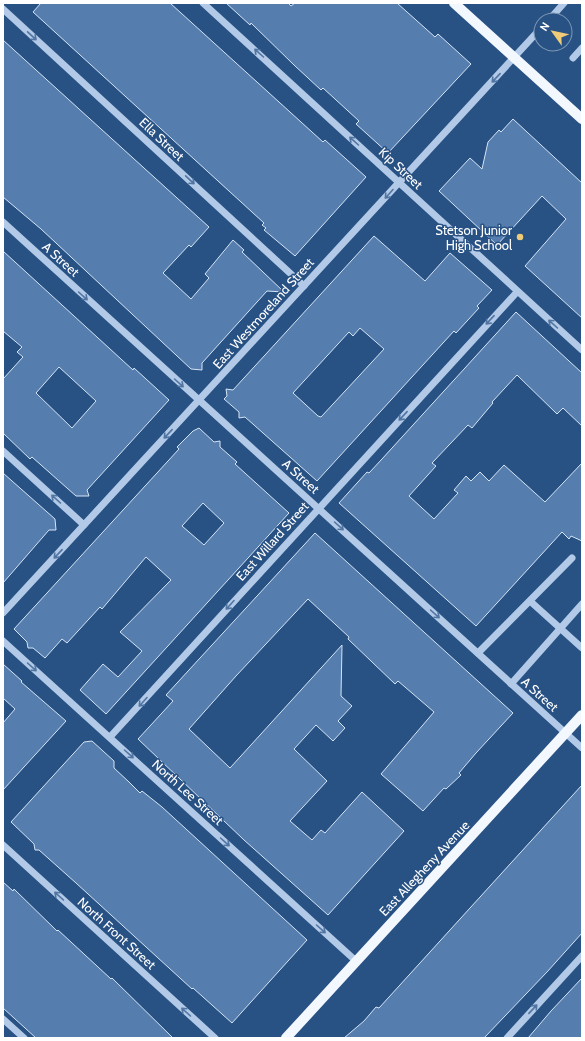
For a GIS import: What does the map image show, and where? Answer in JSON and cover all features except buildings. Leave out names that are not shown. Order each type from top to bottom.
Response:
[{"type":"main road","points":[[454,3],[582,119]]},
{"type":"main road","name":"East Allegheny Avenue","points":[[286,1038],[582,715]]},
{"type":"street","name":"Kip Street","points":[[203,3],[582,350]]},
{"type":"street","points":[[556,12],[564,3]]},
{"type":"street","name":"Ella Street","points":[[3,9],[304,286]]},
{"type":"street","name":"East Westmoreland Street","points":[[3,613],[533,37]]},
{"type":"street","points":[[573,58],[582,48]]},
{"type":"street","name":"A Street","points":[[3,222],[582,748]]},
{"type":"street","name":"East Willard Street","points":[[110,737],[517,292]]},
{"type":"street","points":[[3,451],[84,525]]},
{"type":"street","points":[[478,653],[572,558]]},
{"type":"street","points":[[530,601],[582,648]]},
{"type":"street","points":[[511,684],[582,604]]},
{"type":"street","name":"North Lee Street","points":[[3,641],[356,961]]},
{"type":"street","name":"North Front Street","points":[[3,845],[215,1038]]},
{"type":"street","points":[[507,1038],[582,956]]},
{"type":"street","points":[[3,1019],[24,1038]]},
{"type":"place","name":"Stetson Junior High School","points":[[520,237]]}]
